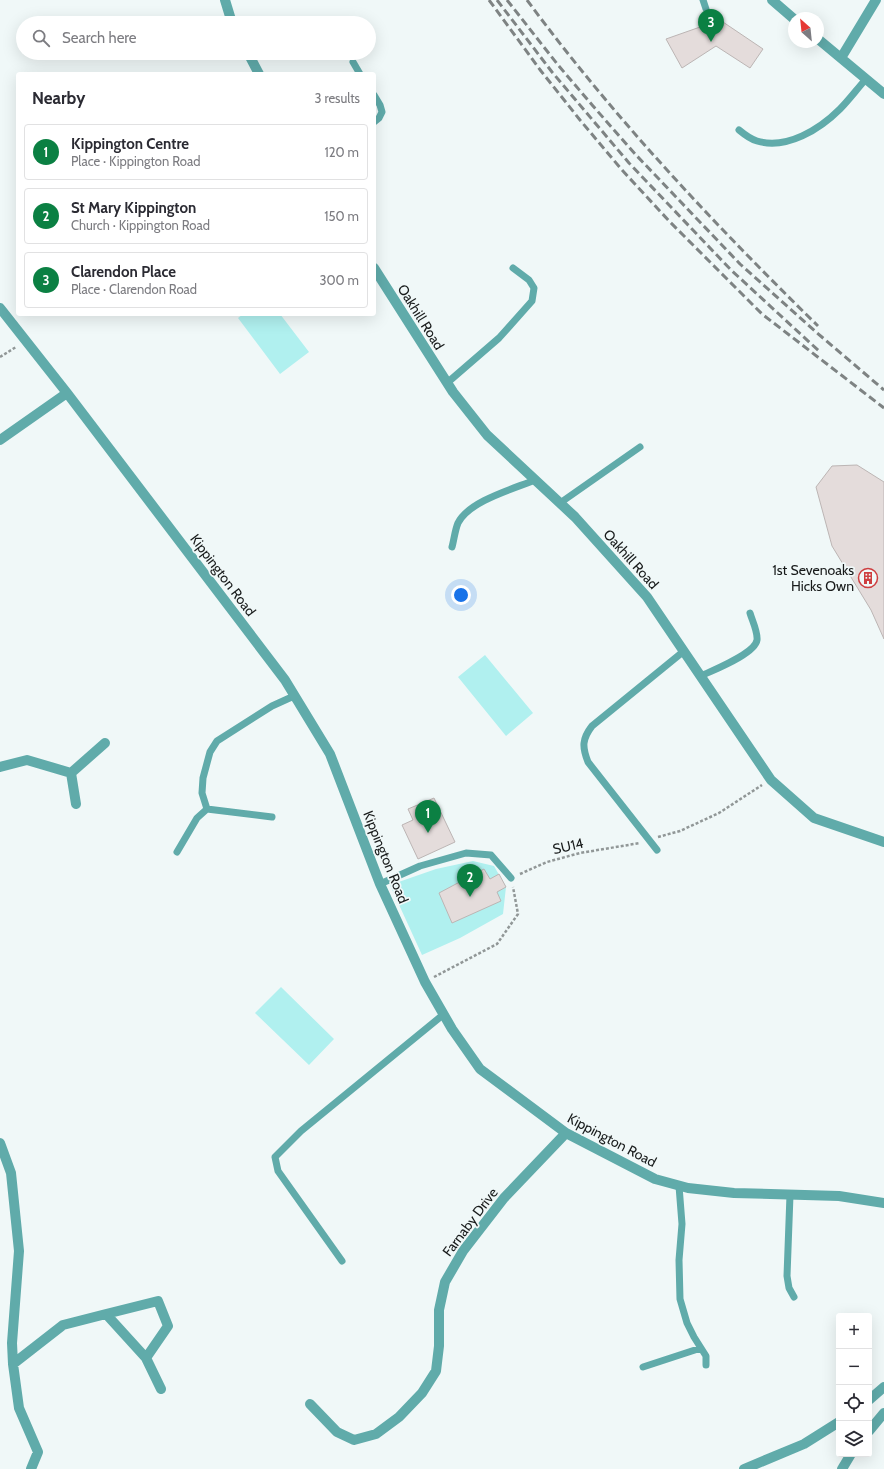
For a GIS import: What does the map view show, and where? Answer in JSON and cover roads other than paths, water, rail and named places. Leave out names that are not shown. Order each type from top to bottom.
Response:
[{"type":"street","points":[[225,0],[230,16]]},
{"type":"street","points":[[772,0],[788,14]]},
{"type":"street","points":[[841,58],[876,0]]},
{"type":"street","points":[[824,44],[884,94]]},
{"type":"street","points":[[252,60],[258,72]]},
{"type":"street","name":"Oakhill Road","points":[[376,271],[453,392],[487,435],[575,517],[647,597],[771,780],[814,818],[884,842]]},
{"type":"street","name":"Kippington Road","points":[[0,308],[67,393],[285,680],[330,754],[380,884],[425,982],[452,1029],[480,1069],[566,1133],[655,1179],[688,1188],[734,1193],[839,1196],[884,1203]]},
{"type":"street","points":[[0,440],[67,393]]},
{"type":"street","points":[[71,773],[105,743]]},
{"type":"street","points":[[0,767],[26,760],[71,773]]},
{"type":"street","points":[[71,773],[76,804]]},
{"type":"street","name":"Farnaby Drive","points":[[310,1404],[337,1432],[354,1440],[376,1434],[399,1417],[422,1393],[436,1371],[439,1346],[439,1310],[445,1282],[458,1258],[504,1198],[566,1133]]},
{"type":"street","points":[[0,1143],[11,1174],[19,1251],[12,1343],[13,1364],[19,1408],[38,1452],[31,1469]]},
{"type":"street","points":[[13,1364],[63,1325],[158,1301],[168,1326],[146,1358]]},
{"type":"street","points":[[106,1314],[146,1358],[161,1389]]},
{"type":"street","points":[[872,1397],[884,1387]]},
{"type":"street","points":[[872,1427],[884,1413]]},
{"type":"street","points":[[744,1469],[804,1444],[836,1424]]},
{"type":"street","points":[[842,1469],[849,1457]]},
{"type":"lane","points":[[703,0],[706,9]]},
{"type":"lane","points":[[353,62],[359,72]]},
{"type":"lane","points":[[739,130],[752,139],[765,143],[784,142],[797,138],[825,122],[866,79]]},
{"type":"lane","points":[[376,98],[382,112],[376,120]]},
{"type":"lane","points":[[447,383],[499,338],[532,301],[534,288],[529,280],[513,268]]},
{"type":"lane","points":[[560,503],[640,447]]},
{"type":"lane","points":[[452,548],[458,523],[471,508],[485,500],[535,480]]},
{"type":"lane","points":[[701,676],[746,653],[754,646],[757,639],[750,613]]},
{"type":"lane","points":[[657,850],[588,762],[584,744],[586,734],[592,726],[684,652]]},
{"type":"lane","points":[[207,809],[202,793],[203,778],[210,752],[217,741],[272,706],[294,696]]},
{"type":"lane","points":[[177,852],[197,818],[207,809],[272,817]]},
{"type":"lane","points":[[380,884],[420,866],[466,853],[491,855],[511,878]]},
{"type":"lane","points":[[342,1261],[278,1171],[275,1157],[301,1131],[444,1014]]},
{"type":"lane","points":[[679,1186],[682,1224],[679,1260],[680,1299],[687,1323],[706,1356],[706,1364]]},
{"type":"lane","points":[[790,1195],[787,1276],[789,1288],[794,1297]]},
{"type":"lane","points":[[643,1366],[701,1348]]},
{"type":"railway","points":[[489,0],[541,71],[580,120],[622,170],[670,222],[762,314],[884,408]]},
{"type":"railway","points":[[497,0],[552,72],[629,163],[731,270],[819,351]]},
{"type":"railway","points":[[507,0],[558,65],[636,155],[740,264],[884,390]]},
{"type":"railway","points":[[527,0],[560,44],[666,169],[741,249],[818,326]]},
{"type":"place","name":"Clarendon Place","points":[[711,42]]},
{"type":"place","name":"1st Sevenoaks Hicks Own","points":[[868,578]]},
{"type":"place","name":"Kippington Centre","points":[[428,833]]},
{"type":"place","name":"St Mary Kippington","points":[[470,897]]}]
